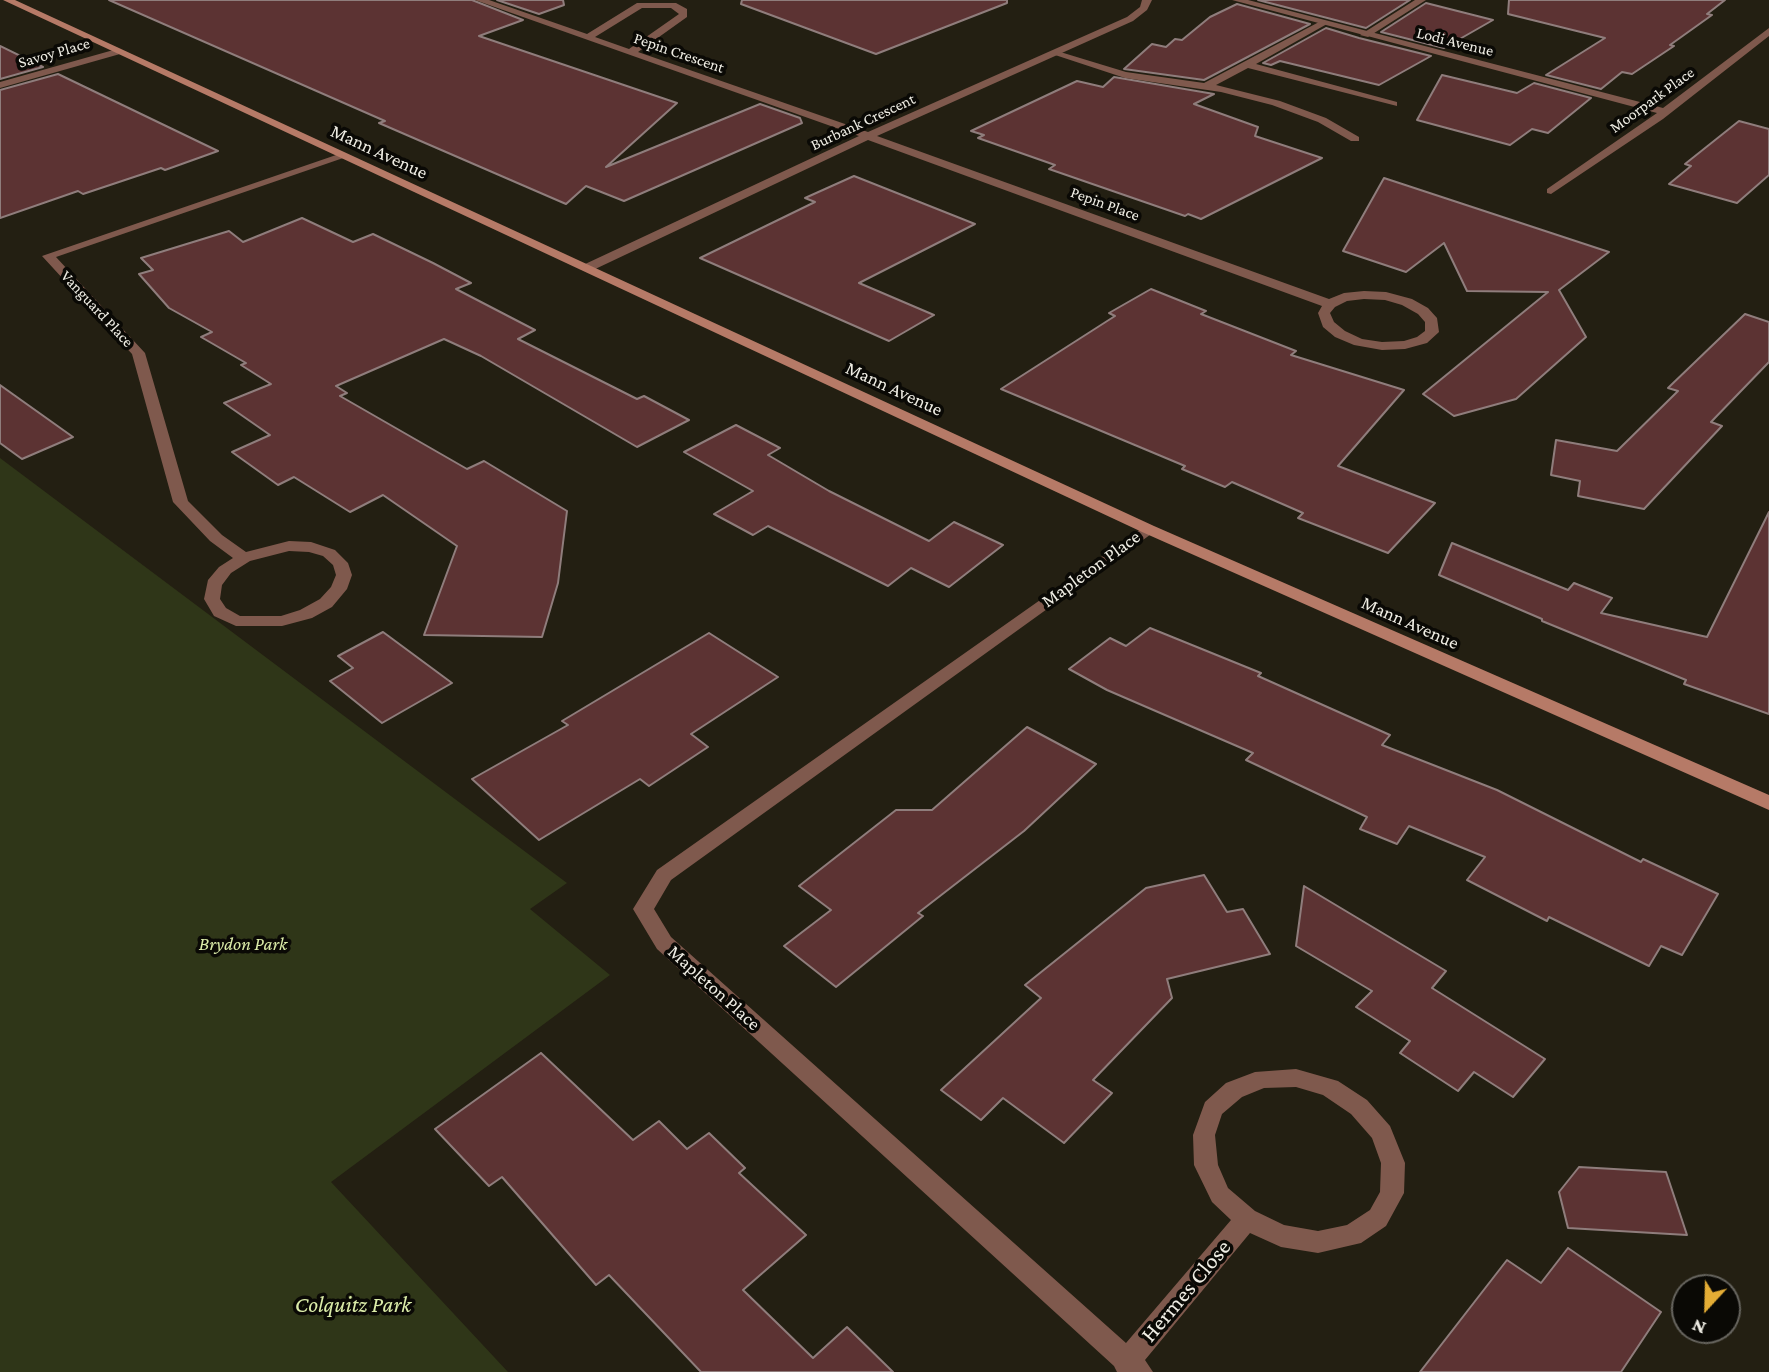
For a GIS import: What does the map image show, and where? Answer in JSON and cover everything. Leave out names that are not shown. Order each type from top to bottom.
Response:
[{"type":"main road","name":"Mann Avenue","points":[[8,0],[1148,528],[1769,803]]},
{"type":"street","name":"Pepin Crescent","points":[[480,0],[868,136]]},
{"type":"street","name":"Burbank Crescent","points":[[587,268],[868,136],[1130,19],[1144,8],[1147,0]]},
{"type":"street","name":"Lodi Avenue","points":[[1237,0],[1665,112]]},
{"type":"street","points":[[1365,35],[1421,0]]},
{"type":"street","points":[[587,38],[640,5],[663,3],[684,11],[684,15],[630,52]]},
{"type":"street","points":[[1205,87],[1322,24]]},
{"type":"street","name":"Moorpark Place","points":[[1551,191],[1665,112],[1769,31]]},
{"type":"street","name":"Savoy Place","points":[[0,85],[117,52]]},
{"type":"street","points":[[1054,53],[1125,75],[1205,87],[1276,103],[1322,120],[1355,139]]},
{"type":"street","points":[[1246,64],[1393,104]]},
{"type":"street","name":"Pepin Place","points":[[868,136],[1330,304]]},
{"type":"street","name":"Vanguard Place","points":[[244,558],[216,538],[181,502],[138,353],[48,256],[343,156]]},
{"type":"street","points":[[1386,296],[1407,302],[1423,311],[1432,321],[1432,332],[1422,341],[1405,345],[1382,346],[1359,342],[1340,334],[1328,324],[1324,313],[1330,304],[1344,297],[1386,296]]},
{"type":"street","name":"Mapleton Place","points":[[1133,1367],[664,943],[643,909],[664,876],[1148,528]]},
{"type":"street","points":[[289,546],[311,547],[329,553],[340,563],[344,575],[339,589],[326,603],[306,614],[270,622],[236,621],[220,612],[212,599],[214,584],[225,570],[244,558],[289,546]]},
{"type":"street","points":[[1296,1078],[1330,1088],[1359,1107],[1382,1133],[1393,1163],[1392,1193],[1378,1217],[1352,1235],[1318,1242],[1281,1236],[1247,1219],[1220,1195],[1206,1165],[1204,1135],[1213,1109],[1234,1090],[1263,1079],[1296,1078]]},
{"type":"street","name":"Hermes Close","points":[[1133,1367],[1247,1219]]},
{"type":"green space","name":"Brydon Park","points":[[0,458],[567,883],[530,909],[610,975],[331,1182],[508,1372],[0,1372]]},
{"type":"building","points":[[109,0],[472,0],[523,20],[479,36],[677,103],[606,167],[760,104],[800,118],[802,123],[624,201],[586,186],[566,204],[379,123],[385,121]]},
{"type":"building","points":[[497,0],[563,0],[564,5],[539,14]]},
{"type":"building","points":[[742,0],[1007,0],[1007,3],[876,54],[741,4]]},
{"type":"building","points":[[1258,0],[1410,0],[1366,28]]},
{"type":"building","points":[[1509,0],[1725,0],[1707,14],[1712,15],[1670,45],[1674,46],[1632,74],[1622,72],[1601,89],[1546,75],[1605,38],[1508,14]]},
{"type":"building","points":[[1426,3],[1493,20],[1444,48],[1381,32]]},
{"type":"building","points":[[1237,4],[1310,24],[1204,80],[1124,69],[1152,44],[1166,47],[1175,39],[1182,40],[1210,17]]},
{"type":"building","points":[[1326,28],[1431,56],[1379,85],[1280,61],[1271,65],[1263,63]]},
{"type":"building","points":[[0,46],[43,67],[0,79]]},
{"type":"building","points":[[58,74],[218,151],[83,194],[78,191],[0,218],[0,90]]},
{"type":"building","points":[[1442,75],[1517,93],[1534,83],[1591,98],[1548,133],[1532,129],[1510,145],[1417,120]]},
{"type":"building","points":[[1114,77],[1214,94],[1194,104],[1258,127],[1255,136],[1322,158],[1201,219],[1188,214],[1185,216],[1049,169],[1055,165],[978,138],[984,135],[971,131],[1077,81],[1103,87]]},
{"type":"building","points":[[1739,121],[1769,129],[1769,175],[1737,203],[1669,184],[1691,166],[1685,164]]},
{"type":"building","points":[[854,176],[975,224],[859,283],[934,315],[889,341],[700,258],[815,202],[805,198]]},
{"type":"building","points":[[1384,178],[1609,252],[1559,290],[1586,337],[1516,399],[1454,416],[1423,394],[1548,292],[1467,291],[1444,243],[1406,272],[1343,251]]},
{"type":"building","points":[[302,218],[353,242],[373,234],[433,263],[471,283],[456,289],[535,330],[518,339],[637,399],[644,396],[689,420],[637,447],[481,356],[444,339],[336,386],[347,393],[340,396],[467,469],[484,461],[567,511],[558,583],[542,637],[424,635],[457,546],[383,495],[350,512],[294,477],[278,485],[232,452],[270,435],[224,403],[271,384],[241,365],[246,363],[201,337],[212,332],[169,308],[139,274],[153,270],[141,258],[229,231],[243,242]]},
{"type":"building","points":[[1151,289],[1206,311],[1201,314],[1296,351],[1291,355],[1404,390],[1338,466],[1435,503],[1388,553],[1298,518],[1303,513],[1232,482],[1225,487],[1182,469],[1185,466],[1001,389],[1115,316],[1109,313]]},
{"type":"building","points":[[1745,314],[1769,322],[1769,362],[1711,422],[1722,426],[1644,509],[1578,496],[1580,481],[1551,475],[1556,440],[1617,451],[1678,391],[1668,388]]},
{"type":"building","points":[[0,385],[73,437],[22,459],[0,443]]},
{"type":"building","points":[[736,425],[780,448],[768,455],[829,491],[929,541],[954,522],[1003,545],[949,587],[911,568],[888,586],[768,526],[753,535],[714,514],[753,491],[684,452]]},
{"type":"building","points":[[1769,512],[1769,714],[1684,684],[1686,680],[1439,575],[1452,543],[1568,590],[1574,583],[1612,598],[1601,613],[1707,637]]},
{"type":"building","points":[[1150,628],[1261,673],[1258,676],[1390,735],[1382,745],[1497,790],[1641,862],[1643,859],[1718,894],[1682,955],[1661,946],[1649,966],[1549,917],[1547,921],[1467,880],[1485,857],[1409,826],[1397,844],[1360,829],[1367,817],[1246,760],[1253,753],[1107,690],[1069,669],[1110,638],[1126,646]]},
{"type":"building","points":[[383,632],[452,683],[382,723],[330,681],[353,668],[338,656]]},
{"type":"building","points":[[709,633],[778,677],[691,734],[708,747],[649,786],[640,779],[539,840],[472,779],[568,725],[562,721]]},
{"type":"building","points":[[1027,727],[1096,764],[1024,831],[918,913],[923,916],[836,987],[784,946],[831,910],[799,886],[896,810],[932,810]]},
{"type":"building","points":[[1204,875],[1227,912],[1243,909],[1270,954],[1167,979],[1172,998],[1093,1080],[1112,1093],[1064,1143],[1003,1098],[981,1120],[941,1090],[1041,998],[1025,985],[1146,888]]},
{"type":"building","points":[[1304,886],[1446,971],[1432,988],[1545,1059],[1513,1097],[1474,1072],[1458,1091],[1400,1053],[1410,1041],[1356,1007],[1372,991],[1296,946]]},
{"type":"building","points":[[541,1053],[633,1140],[659,1121],[687,1149],[709,1133],[745,1168],[739,1173],[806,1235],[743,1290],[813,1358],[847,1327],[893,1372],[701,1372],[609,1275],[596,1285],[502,1177],[489,1186],[435,1129]]},
{"type":"building","points":[[1579,1167],[1666,1172],[1687,1235],[1568,1228],[1559,1192]]},
{"type":"building","points":[[1568,1248],[1661,1312],[1621,1372],[1420,1372],[1507,1260],[1541,1283]]},
{"type":"park label","name":"Colquitz Park","points":[[353,1305]]}]
